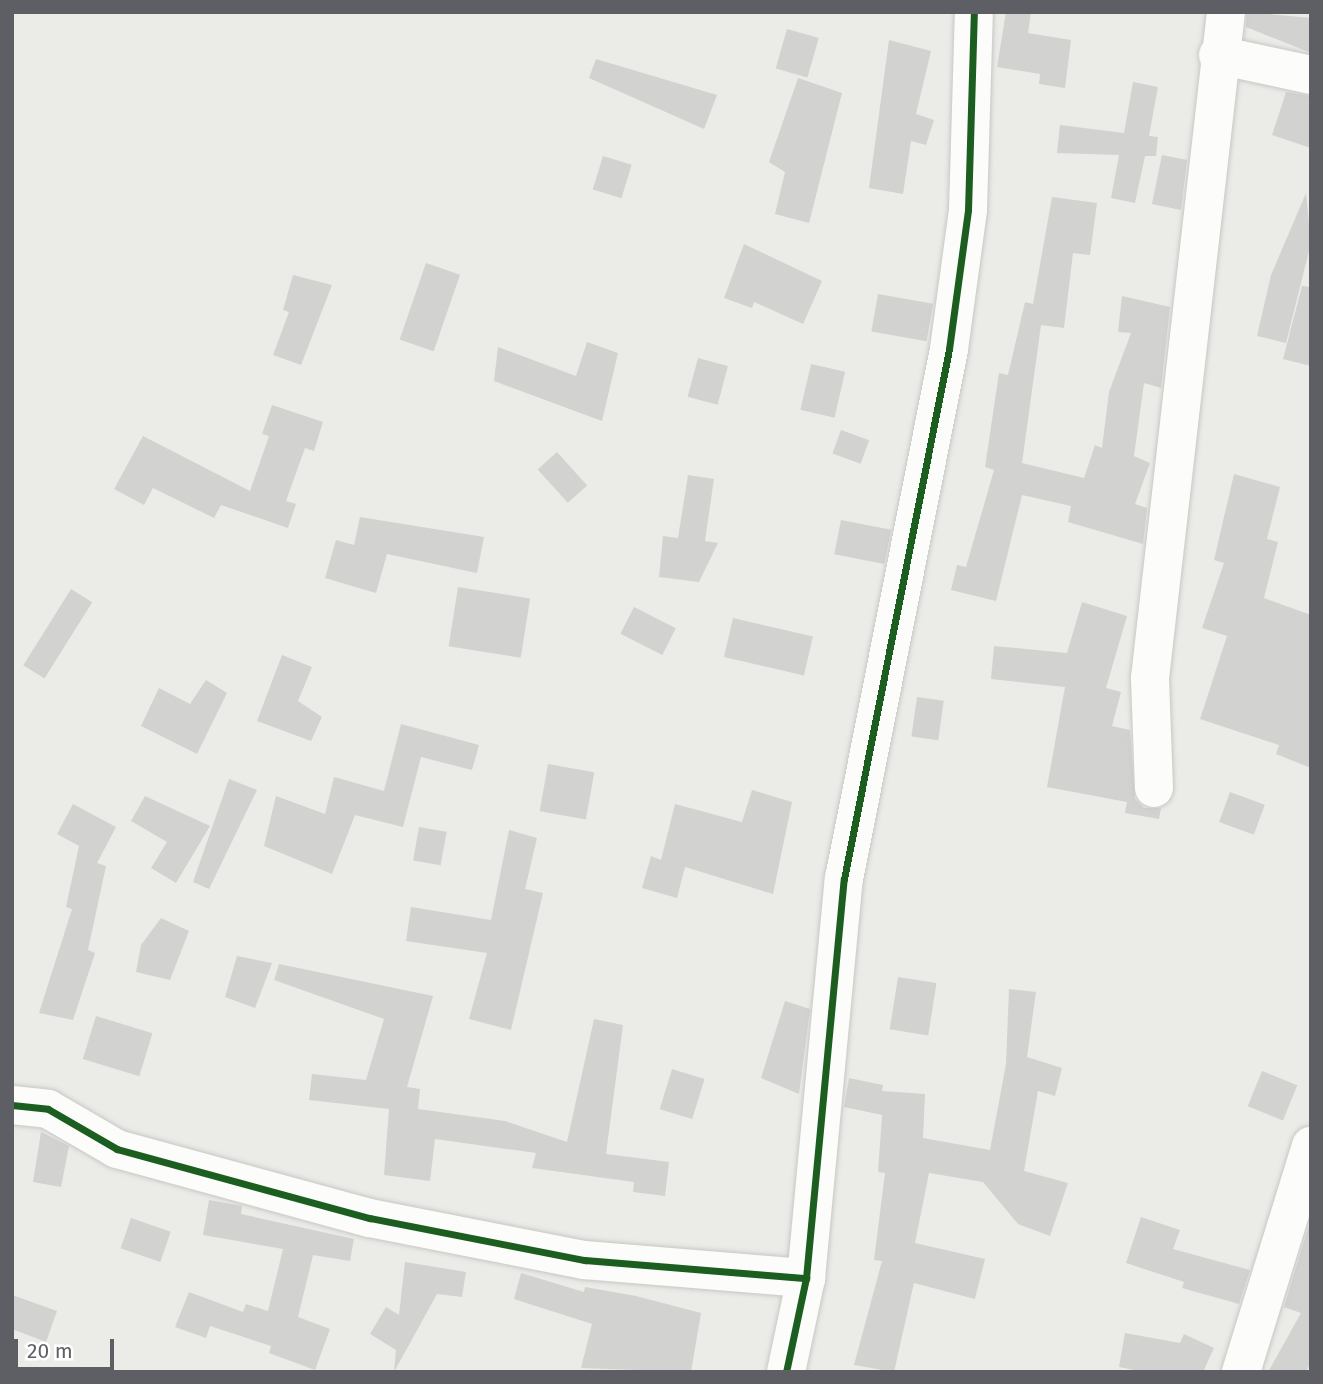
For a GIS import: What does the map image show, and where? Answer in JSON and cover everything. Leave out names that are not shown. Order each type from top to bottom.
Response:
[{"type":"street","points":[[786,1372],[806,1278],[844,879],[948,349],[968,210],[974,12]]},
{"type":"street","points":[[1154,788],[1150,678],[1226,12]]},
{"type":"street","points":[[1219,55],[1311,75]]},
{"type":"street","points":[[12,1105],[48,1110],[117,1149],[370,1218],[585,1260],[806,1278]]},
{"type":"street","points":[[1241,1372],[1311,1146]]},
{"type":"building","points":[[1006,12],[1031,12],[1028,33],[1071,40],[1065,88],[1039,84],[1040,74],[997,67]]},
{"type":"building","points":[[1247,12],[1311,18],[1311,53],[1246,27]]},
{"type":"building","points":[[787,29],[819,38],[807,78],[776,68]]},
{"type":"building","points":[[889,40],[931,51],[916,114],[934,120],[926,145],[911,141],[903,194],[869,188]]},
{"type":"building","points":[[596,59],[717,95],[704,129],[589,78]]},
{"type":"building","points":[[798,78],[842,93],[809,223],[775,214],[785,172],[769,162]]},
{"type":"building","points":[[1133,82],[1158,87],[1149,136],[1158,137],[1156,156],[1145,156],[1135,203],[1111,198],[1119,155],[1057,153],[1060,125],[1124,133]]},
{"type":"building","points":[[1286,92],[1311,96],[1311,148],[1272,135]]},
{"type":"building","points":[[1162,155],[1187,160],[1181,210],[1152,204]]},
{"type":"building","points":[[603,156],[632,165],[621,198],[593,189]]},
{"type":"building","points":[[1306,193],[1311,243],[1286,343],[1257,336],[1271,275]]},
{"type":"building","points":[[1052,197],[1097,203],[1090,255],[1073,253],[1064,328],[1041,325],[1022,463],[1084,478],[1095,445],[1102,448],[1109,392],[1131,333],[1118,332],[1122,296],[1170,307],[1161,388],[1144,383],[1134,456],[1150,463],[1135,504],[1147,508],[1143,544],[1068,522],[1071,506],[1022,495],[996,601],[951,590],[957,565],[966,567],[994,470],[985,467],[999,373],[1008,375],[1025,302],[1033,304]]},
{"type":"building","points":[[744,244],[822,281],[803,324],[754,302],[752,308],[724,298]]},
{"type":"building","points":[[426,263],[460,275],[434,351],[400,340]]},
{"type":"building","points":[[293,275],[332,285],[301,365],[273,355],[289,312],[283,310]]},
{"type":"building","points":[[1302,286],[1311,287],[1311,366],[1283,359]]},
{"type":"building","points":[[878,294],[933,304],[927,341],[871,331]]},
{"type":"building","points":[[587,342],[618,353],[602,421],[494,381],[498,347],[576,376]]},
{"type":"building","points":[[698,358],[728,366],[718,405],[688,397]]},
{"type":"building","points":[[811,364],[845,372],[835,418],[800,410]]},
{"type":"building","points":[[272,405],[323,422],[314,451],[305,448],[286,501],[296,504],[288,528],[221,505],[214,518],[153,488],[144,505],[114,489],[143,436],[250,491],[269,436],[262,434]]},
{"type":"building","points":[[841,430],[869,440],[861,464],[832,453]]},
{"type":"building","points":[[557,452],[587,485],[568,503],[538,469]]},
{"type":"building","points":[[1234,474],[1280,487],[1267,539],[1278,542],[1264,598],[1311,615],[1311,768],[1276,754],[1279,745],[1200,719],[1227,636],[1202,628],[1224,563],[1214,560]]},
{"type":"building","points":[[688,475],[714,479],[705,541],[718,543],[699,582],[659,577],[663,536],[678,538]]},
{"type":"building","points":[[360,517],[484,537],[477,573],[387,554],[376,593],[325,578],[336,540],[354,545]]},
{"type":"building","points":[[841,520],[891,530],[884,564],[834,554]]},
{"type":"building","points":[[458,587],[530,598],[521,658],[449,646]]},
{"type":"building","points":[[71,589],[92,602],[45,679],[23,665]]},
{"type":"building","points":[[1082,602],[1127,616],[1106,688],[1121,692],[1112,726],[1130,730],[1135,799],[1144,808],[1161,808],[1159,819],[1125,813],[1127,802],[1047,787],[1065,687],[991,679],[994,646],[1067,653]]},
{"type":"building","points":[[634,607],[676,628],[662,655],[620,634]]},
{"type":"building","points":[[733,618],[813,636],[804,675],[724,657]]},
{"type":"building","points":[[282,655],[312,667],[298,701],[322,717],[311,741],[257,721]]},
{"type":"building","points":[[206,680],[227,693],[197,754],[141,726],[159,688],[190,704]]},
{"type":"building","points":[[917,697],[944,701],[938,740],[911,737]]},
{"type":"building","points":[[401,724],[479,745],[472,770],[421,757],[403,827],[355,815],[332,874],[264,846],[276,796],[325,814],[334,777],[384,791]]},
{"type":"building","points":[[548,764],[594,772],[586,819],[540,811]]},
{"type":"building","points":[[229,779],[257,790],[209,889],[193,882]]},
{"type":"building","points":[[752,790],[792,802],[773,894],[685,867],[677,898],[642,888],[651,856],[661,860],[675,804],[742,822]]},
{"type":"building","points":[[1230,792],[1265,805],[1254,835],[1219,822]]},
{"type":"building","points":[[145,796],[210,826],[176,883],[151,868],[167,842],[131,821]]},
{"type":"building","points":[[73,804],[116,827],[97,863],[106,866],[88,950],[95,953],[73,1020],[39,1013],[72,909],[66,907],[79,846],[57,834]]},
{"type":"building","points":[[419,827],[447,832],[441,865],[413,860]]},
{"type":"building","points":[[509,830],[537,838],[525,889],[543,893],[511,1030],[469,1019],[487,953],[406,941],[411,907],[491,920]]},
{"type":"building","points":[[161,918],[189,931],[170,980],[136,972],[141,945]]},
{"type":"building","points":[[237,956],[272,963],[255,1008],[225,997]]},
{"type":"building","points":[[279,964],[433,996],[407,1087],[420,1089],[418,1109],[505,1121],[567,1142],[594,1019],[623,1025],[606,1154],[669,1162],[665,1196],[633,1192],[634,1182],[532,1168],[536,1153],[435,1139],[430,1181],[384,1175],[389,1109],[309,1100],[312,1074],[366,1080],[384,1019],[274,980]]},
{"type":"building","points":[[898,977],[937,983],[928,1035],[890,1029]]},
{"type":"building","points":[[1009,989],[1036,992],[1027,1057],[1062,1068],[1055,1096],[1038,1091],[1024,1171],[1068,1183],[1050,1236],[1018,1224],[983,1182],[929,1173],[915,1243],[985,1259],[975,1299],[914,1283],[894,1372],[854,1365],[882,1261],[874,1260],[885,1173],[878,1172],[882,1115],[844,1107],[849,1078],[883,1085],[882,1091],[925,1094],[923,1138],[990,1150],[1006,1064]]},
{"type":"building","points":[[785,1001],[810,1009],[799,1094],[761,1078]]},
{"type":"building","points":[[96,1016],[152,1033],[139,1076],[83,1059]]},
{"type":"building","points":[[672,1069],[705,1079],[692,1119],[660,1109]]},
{"type":"building","points":[[1262,1071],[1297,1085],[1283,1120],[1248,1106]]},
{"type":"building","points":[[41,1132],[69,1146],[61,1187],[33,1182]]},
{"type":"building","points":[[209,1200],[242,1206],[241,1214],[354,1239],[350,1261],[313,1255],[298,1317],[330,1329],[315,1370],[269,1353],[271,1346],[210,1326],[206,1338],[175,1327],[189,1292],[243,1312],[246,1304],[268,1311],[283,1249],[203,1235]]},
{"type":"building","points":[[1141,1217],[1180,1230],[1173,1249],[1250,1270],[1239,1304],[1182,1288],[1184,1282],[1126,1263]]},
{"type":"building","points":[[131,1218],[171,1232],[160,1262],[121,1248]]},
{"type":"building","points":[[1309,1225],[1311,1362],[1306,1372],[1268,1372],[1301,1313],[1284,1307]]},
{"type":"building","points":[[405,1262],[466,1272],[462,1297],[437,1294],[394,1372],[396,1350],[370,1334],[386,1307],[399,1315]]},
{"type":"building","points":[[521,1273],[584,1292],[585,1287],[636,1296],[701,1313],[691,1372],[581,1368],[592,1324],[514,1299]]},
{"type":"building","points":[[12,1295],[57,1311],[46,1342],[12,1329]]},
{"type":"building","points":[[1125,1333],[1180,1343],[1184,1334],[1214,1348],[1203,1372],[1144,1372],[1119,1367]]},
{"type":"cycle path","points":[[786,1372],[806,1278],[844,879],[949,349],[968,210],[974,12]]},
{"type":"cycle path","points":[[12,1105],[48,1109],[117,1149],[370,1218],[585,1260],[806,1278]]}]
